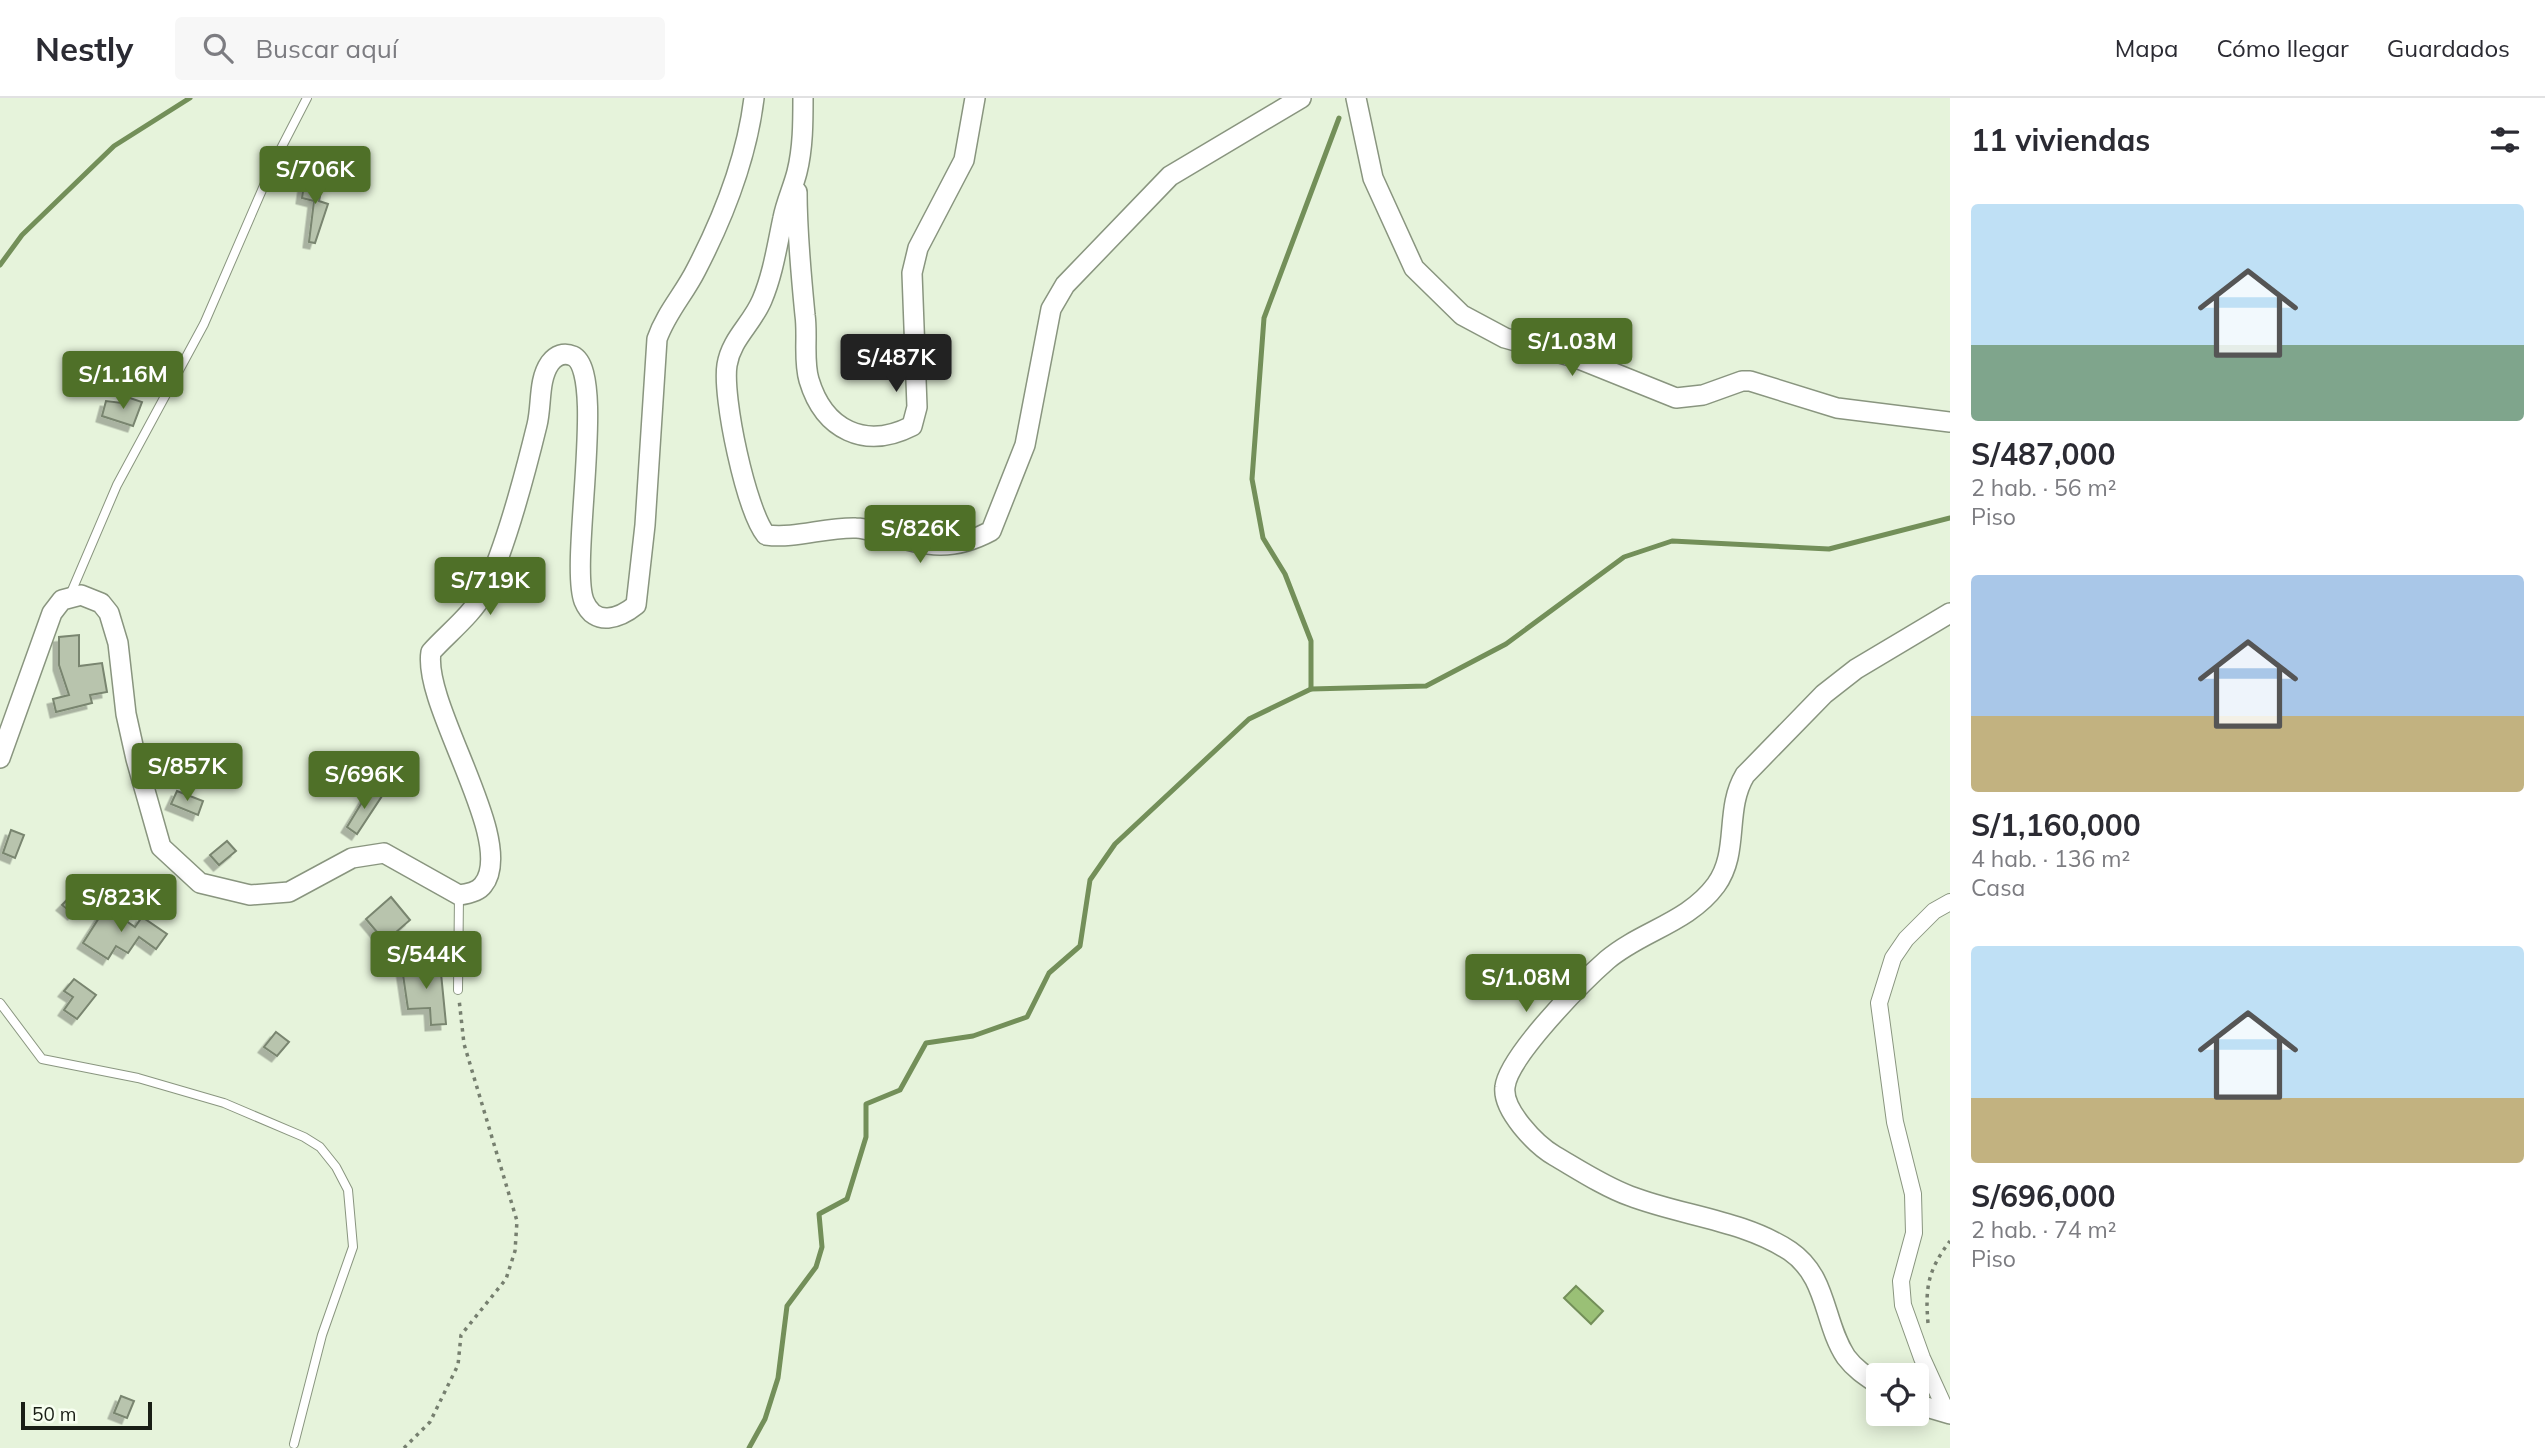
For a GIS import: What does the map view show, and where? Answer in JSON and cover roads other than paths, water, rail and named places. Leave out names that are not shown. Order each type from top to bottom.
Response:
[{"type":"street","points":[[0,758],[52,613],[70,596],[91,597],[109,613],[118,643],[126,714],[161,847],[200,883],[250,895],[289,892],[352,858],[366,853],[384,853],[459,895],[471,893],[483,886],[490,868],[490,846],[465,764],[431,675],[431,652],[483,594],[529,459],[546,371],[556,356],[563,354],[574,356],[585,370],[587,436],[581,570],[584,601],[593,614],[608,620],[621,617],[636,605],[645,525],[657,339],[665,316],[696,270],[720,214],[751,128],[754,98]]},
{"type":"street","points":[[803,98],[797,170],[798,256],[808,379],[821,404],[837,423],[857,437],[892,437],[912,426],[917,407],[911,299],[918,248],[964,160],[975,98]]},
{"type":"street","points":[[797,170],[761,302],[732,346],[727,368],[737,444],[757,524],[766,535],[784,538],[823,529],[859,528],[929,547],[968,543],[991,531],[1006,499],[1024,445],[1051,309],[1065,285],[1170,176],[1301,98]]},
{"type":"street","points":[[1356,98],[1373,178],[1414,268],[1462,315],[1505,338],[1574,357],[1676,398],[1689,398],[1750,381],[1837,408],[1950,422]]},
{"type":"street","points":[[1866,1376],[1845,1355],[1819,1284],[1806,1262],[1787,1249],[1702,1215],[1629,1196],[1552,1154],[1509,1112],[1505,1102],[1505,1084],[1540,1029],[1608,959],[1699,905],[1717,884],[1730,859],[1732,809],[1736,790],[1745,775],[1824,694],[1856,669],[1950,613]]},
{"type":"street","points":[[1949,1419],[1922,1358],[1903,1305],[1901,1281],[1914,1233],[1913,1194],[1895,1122],[1879,1003],[1893,958],[1906,939],[1934,911],[1950,902]]},
{"type":"street","points":[[1929,1410],[1949,1419]]},
{"type":"lane","points":[[70,596],[117,485],[204,324],[275,160],[307,98]]},
{"type":"lane","points":[[458,990],[459,895]]},
{"type":"lane","points":[[0,1003],[42,1059],[138,1078],[224,1103],[304,1137],[320,1147],[336,1167],[348,1190],[353,1247],[322,1335],[294,1444]]},
{"type":"waterway","points":[[0,265],[22,235],[114,146],[190,98]]},
{"type":"waterway","points":[[1311,689],[1311,641],[1285,574],[1263,538],[1252,479],[1264,318],[1339,118]]},
{"type":"waterway","points":[[749,1448],[765,1419],[778,1378],[787,1306],[816,1267],[822,1247],[819,1214],[847,1199],[866,1137],[866,1104],[900,1090],[926,1043],[973,1036],[1027,1017],[1049,973],[1080,946],[1090,880],[1115,844],[1249,719],[1311,689],[1426,686],[1506,644],[1624,557],[1672,541],[1829,549],[1950,518]]}]
